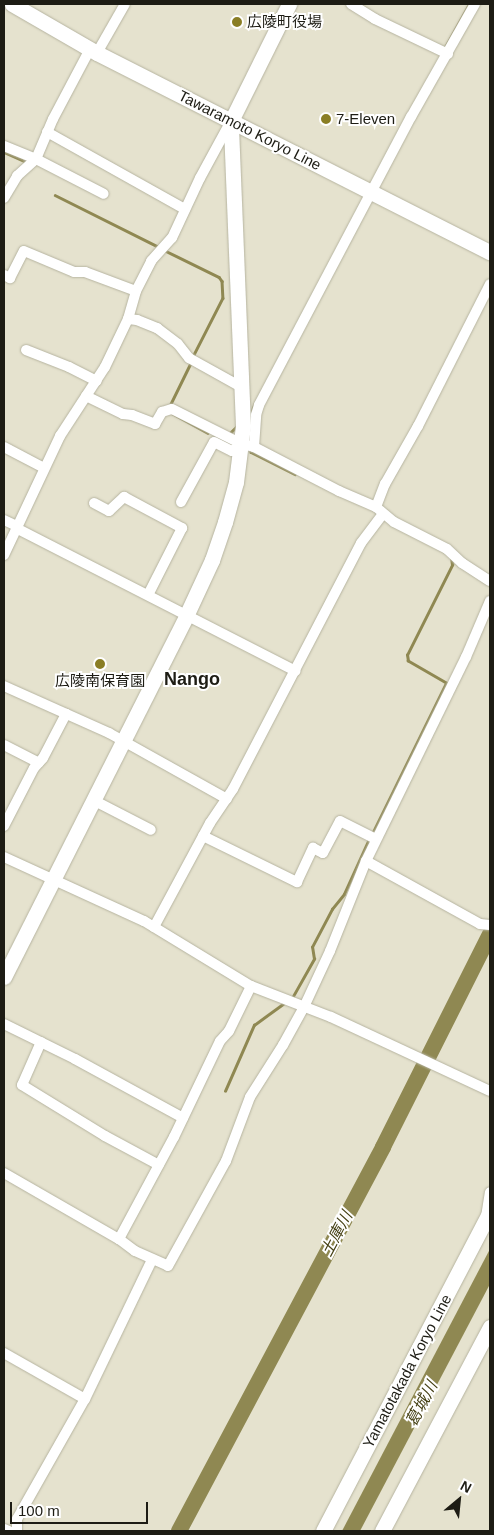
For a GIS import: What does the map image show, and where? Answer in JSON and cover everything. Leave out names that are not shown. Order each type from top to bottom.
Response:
[{"type":"main road","name":"Tawaramoto Koryo Line","points":[[12,4],[93,51],[490,252]]},
{"type":"main road","points":[[4,978],[186,616],[212,560],[225,522],[236,482],[240,442],[241,387],[231,121],[289,4]]},
{"type":"main road","name":"Yamatotakada Koryo Line","points":[[323,1531],[488,1216]]},
{"type":"main road","points":[[382,1531],[490,1327]]},
{"type":"street","points":[[4,198],[17,176],[36,159],[47,132],[93,51],[125,4]]},
{"type":"street","points":[[352,4],[375,19],[444,52]]},
{"type":"street","points":[[181,502],[214,442],[232,451],[240,442],[256,415],[259,405],[444,52],[475,4]]},
{"type":"street","points":[[4,555],[44,468],[67,424],[97,381],[128,319],[136,292],[151,261],[163,248],[185,209],[221,136],[231,121]]},
{"type":"street","points":[[47,132],[185,209]]},
{"type":"street","points":[[4,146],[36,159],[104,194]]},
{"type":"street","points":[[4,275],[10,278],[24,251],[74,272],[85,272],[136,292]]},
{"type":"street","points":[[154,927],[203,836],[227,799],[361,543],[379,513],[384,484],[418,426],[490,284]]},
{"type":"street","points":[[128,319],[137,320],[156,328],[178,344],[191,359],[241,387]]},
{"type":"street","points":[[26,350],[69,367],[97,381]]},
{"type":"street","points":[[86,396],[123,414],[132,414],[155,424],[162,412],[169,410],[240,442],[339,491],[447,550],[462,563],[490,581]]},
{"type":"street","points":[[4,447],[44,468]]},
{"type":"street","points":[[94,503],[110,511],[124,497],[182,528],[148,595]]},
{"type":"street","points":[[4,520],[186,616],[295,670]]},
{"type":"street","points":[[4,1173],[119,1239],[135,1251],[168,1266],[226,1161],[250,1097],[283,1045],[304,1007],[376,839],[462,666],[490,601]]},
{"type":"street","points":[[4,686],[124,740],[227,799]]},
{"type":"street","points":[[4,826],[34,768],[44,758],[66,714]]},
{"type":"street","points":[[4,745],[39,763]]},
{"type":"street","points":[[93,800],[151,830]]},
{"type":"street","points":[[203,836],[297,882],[313,848],[323,853],[340,821],[376,839]]},
{"type":"street","points":[[4,857],[102,900],[154,927],[251,986],[331,1017],[490,1091]]},
{"type":"street","points":[[366,861],[485,924]]},
{"type":"street","points":[[119,1239],[184,1118],[220,1041],[229,1031],[251,986]]},
{"type":"street","points":[[4,1024],[184,1118]]},
{"type":"street","points":[[41,1042],[22,1085],[105,1136],[159,1165]]},
{"type":"street","points":[[488,1216],[490,1192]]},
{"type":"street","points":[[17,1531],[17,1519],[85,1399],[152,1260]]},
{"type":"street","points":[[4,1353],[85,1399]]},
{"type":"street","points":[[4,1529],[9,1531]]},
{"type":"water","name":"葛城川","points":[[490,1249],[490,1284],[360,1531],[342,1531]]},
{"type":"waterway","points":[[444,49],[469,4]]},
{"type":"waterway","points":[[4,152],[26,162]]},
{"type":"waterway","points":[[55,195],[159,247]]},
{"type":"waterway","points":[[164,250],[219,277],[222,281],[223,298],[193,357]]},
{"type":"waterway","points":[[169,407],[191,362]]},
{"type":"waterway","points":[[251,424],[251,413],[254,405]]},
{"type":"waterway","points":[[170,412],[208,433]]},
{"type":"waterway","points":[[229,434],[236,427]]},
{"type":"waterway","points":[[251,450],[251,452],[295,474]]},
{"type":"waterway","points":[[372,834],[446,683],[408,661],[407,655],[452,565],[451,557]]},
{"type":"waterway","points":[[292,998],[314,959],[312,947],[332,909],[344,894],[369,839]]},
{"type":"waterway","name":"土庫川","points":[[179,1531],[383,1147],[490,934]]},
{"type":"waterway","points":[[225,1091],[254,1025],[286,1002]]},
{"type":"place","name":"広陵町役場","points":[[237,22]]},
{"type":"place","name":"7-Eleven","points":[[326,119]]},
{"type":"place","name":"広陵南保育園","points":[[100,664]]},
{"type":"district","name":"Nango","points":[[192,679]]}]
